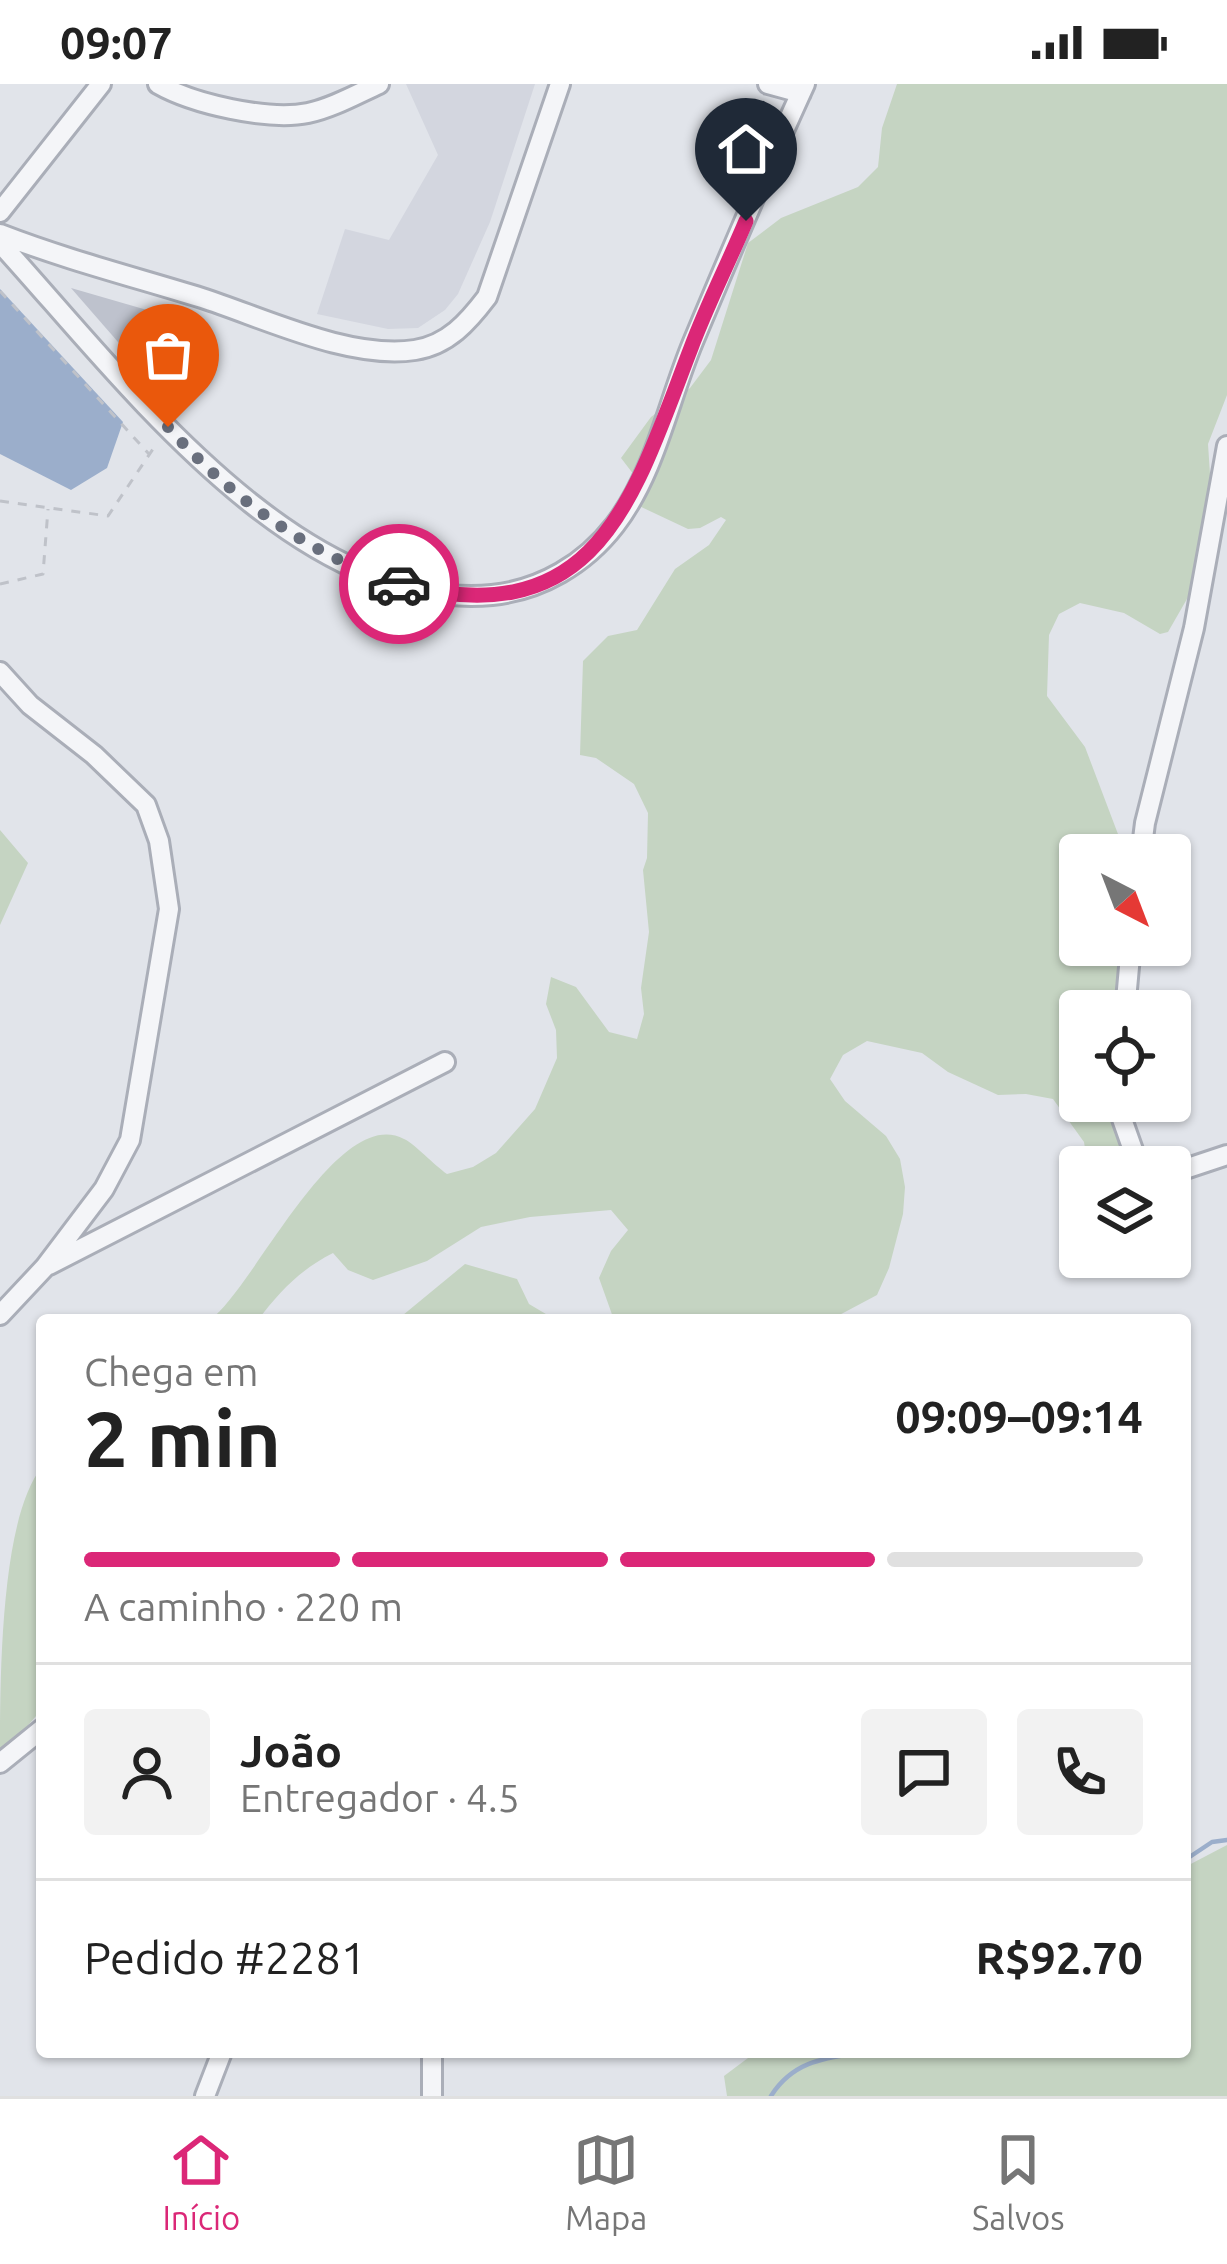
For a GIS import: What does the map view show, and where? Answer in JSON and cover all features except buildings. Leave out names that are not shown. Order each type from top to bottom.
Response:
[{"type":"street","points":[[0,212],[101,84]]},
{"type":"street","points":[[158,84],[246,111],[286,115],[311,113],[380,84]]},
{"type":"street","points":[[0,234],[75,263],[354,347],[412,350],[436,345],[467,324],[488,297],[560,84]]},
{"type":"street","points":[[0,243],[182,443],[226,485],[271,518],[342,561],[396,583],[468,597],[504,594],[567,570],[616,524],[633,495],[803,88],[769,84]]},
{"type":"street","points":[[1144,834],[1194,628],[1227,446]]},
{"type":"street","points":[[0,672],[30,705],[94,755],[146,806],[159,841],[169,909],[130,1140],[104,1189],[45,1267],[0,1315]]},
{"type":"street","points":[[45,1267],[445,1062]]},
{"type":"street","points":[[1191,1167],[1227,1155]]},
{"type":"street","points":[[0,1763],[36,1734]]},
{"type":"street","points":[[205,2096],[220,2058]]},
{"type":"street","points":[[432,2058],[432,2096]]},
{"type":"path","points":[[0,291],[149,454],[108,516],[0,501]]},
{"type":"path","points":[[0,584],[43,574],[48,508]]},
{"type":"shaded area","points":[[406,84],[535,84],[490,222],[458,294],[445,310],[418,328],[388,329],[317,314],[345,229],[389,240],[438,155]]},
{"type":"green space","points":[[897,84],[1227,84],[1227,395],[1208,444],[1212,504],[1195,585],[1168,632],[1160,634],[1124,613],[1080,603],[1059,614],[1049,635],[1047,696],[1085,747],[1118,834],[1059,834],[1059,966],[1124,966],[1121,990],[1059,990],[1059,1107],[1053,1099],[998,1095],[948,1072],[922,1053],[867,1041],[843,1055],[830,1079],[845,1101],[886,1136],[900,1159],[905,1187],[889,1268],[877,1295],[841,1314],[612,1314],[599,1278],[611,1251],[628,1230],[611,1210],[481,1227],[427,1261],[373,1280],[348,1270],[333,1253],[291,1282],[263,1314],[216,1314],[298,1204],[352,1148],[378,1135],[404,1139],[447,1174],[473,1167],[496,1153],[535,1109],[557,1058],[556,1030],[546,1004],[551,977],[576,987],[609,1032],[637,1039],[644,1014],[641,988],[649,932],[643,870],[648,813],[634,784],[596,758],[580,755],[583,661],[608,636],[637,630],[675,569],[709,545],[726,520],[721,517],[688,529],[637,505],[632,497],[634,475],[621,458],[651,417],[690,388],[711,360],[748,243],[781,218],[858,187],[878,167],[882,128]]},
{"type":"green space","points":[[0,830],[28,863],[0,925]]},
{"type":"green space","points":[[1070,1122],[1125,1122],[1135,1146],[1085,1146]]},
{"type":"green space","points":[[465,1264],[517,1279],[529,1304],[546,1314],[404,1314]]},
{"type":"green space","points":[[36,1477],[36,1716],[0,1758],[5,1603],[28,1491]]},
{"type":"green space","points":[[1227,1845],[1227,2096],[727,2096],[724,2076],[748,2058],[1191,2058],[1191,1864]]},
{"type":"water","points":[[0,289],[123,422],[107,468],[71,490],[0,454]]},
{"type":"waterway","points":[[1191,1856],[1212,1842],[1227,1840]]},
{"type":"waterway","points":[[771,2096],[789,2075],[829,2058]]},
{"type":"way so far","points":[[168,427],[226,485],[271,518],[342,561],[399,584]]},
{"type":"route","points":[[399,584],[468,597],[504,594],[567,570],[593,550],[633,495],[746,221]]}]
